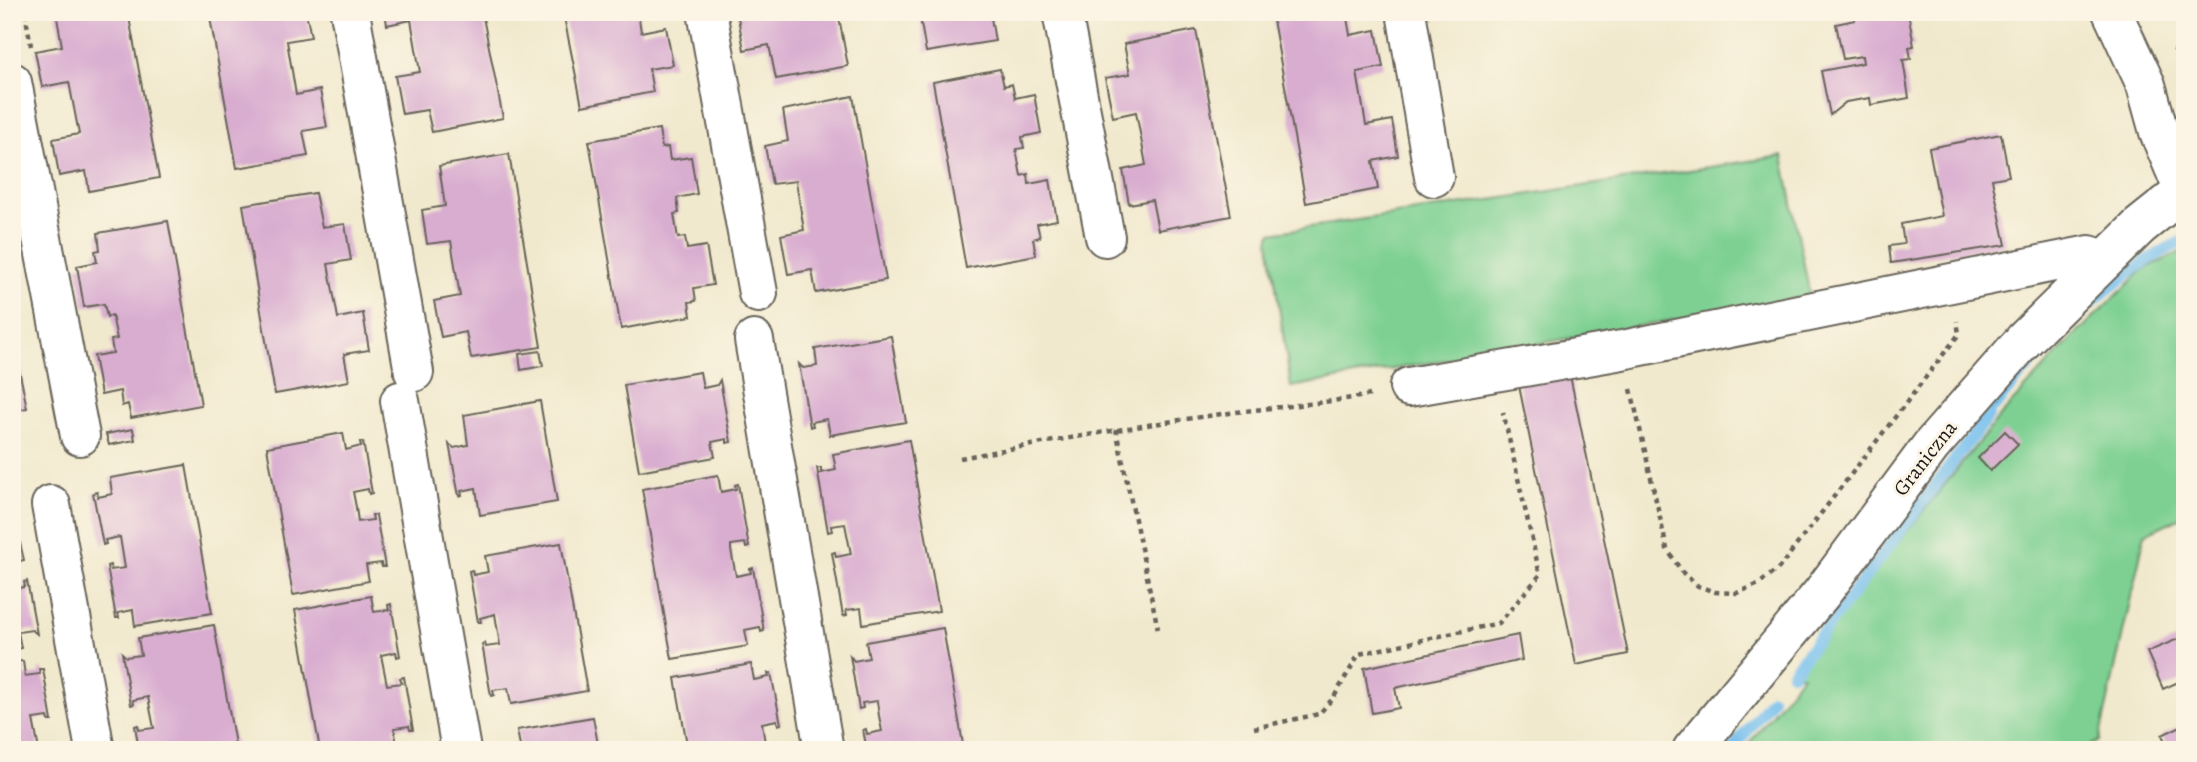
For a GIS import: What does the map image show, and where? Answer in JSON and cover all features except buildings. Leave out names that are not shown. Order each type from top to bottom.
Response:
[{"type":"street","points":[[350,12],[461,750]]},
{"type":"street","points":[[707,12],[758,293]]},
{"type":"street","points":[[1062,12],[1105,237]]},
{"type":"street","points":[[1406,12],[1434,177]]},
{"type":"street","points":[[2112,12],[2146,85],[2159,132],[2184,190]]},
{"type":"street","points":[[12,82],[80,436]]},
{"type":"street","name":"Graniczna","points":[[1692,750],[1822,593],[1931,446],[2024,340],[2105,260],[2184,190]]},
{"type":"street","points":[[1409,387],[1622,350],[2089,254],[2105,260]]},
{"type":"street","points":[[754,340],[824,750]]},
{"type":"street","points":[[51,505],[96,750]]},
{"type":"path","points":[[1622,350],[1667,549],[1682,572],[1698,586],[1715,592],[1737,593],[1759,584],[1779,568],[1959,334],[1952,282]]},
{"type":"path","points":[[1254,728],[1320,714],[1359,654],[1499,623],[1540,575],[1494,373]]},
{"type":"path","points":[[960,458],[1116,429],[1274,407],[1318,405],[1409,387]]},
{"type":"path","points":[[1116,429],[1158,629]]},
{"type":"green space","points":[[1783,156],[1810,296],[1291,387],[1269,241],[1271,233]]},
{"type":"green space","points":[[2185,250],[2185,515],[2145,534],[2099,741],[2082,750],[1744,750],[1802,675],[1791,675],[2000,416],[2071,339],[2144,269]]},
{"type":"waterway","points":[[1994,407],[2035,358],[2080,312],[2130,272],[2185,240]]},
{"type":"waterway","points":[[1792,673],[1989,415]]},
{"type":"waterway","points":[[1732,750],[1772,699]]}]
